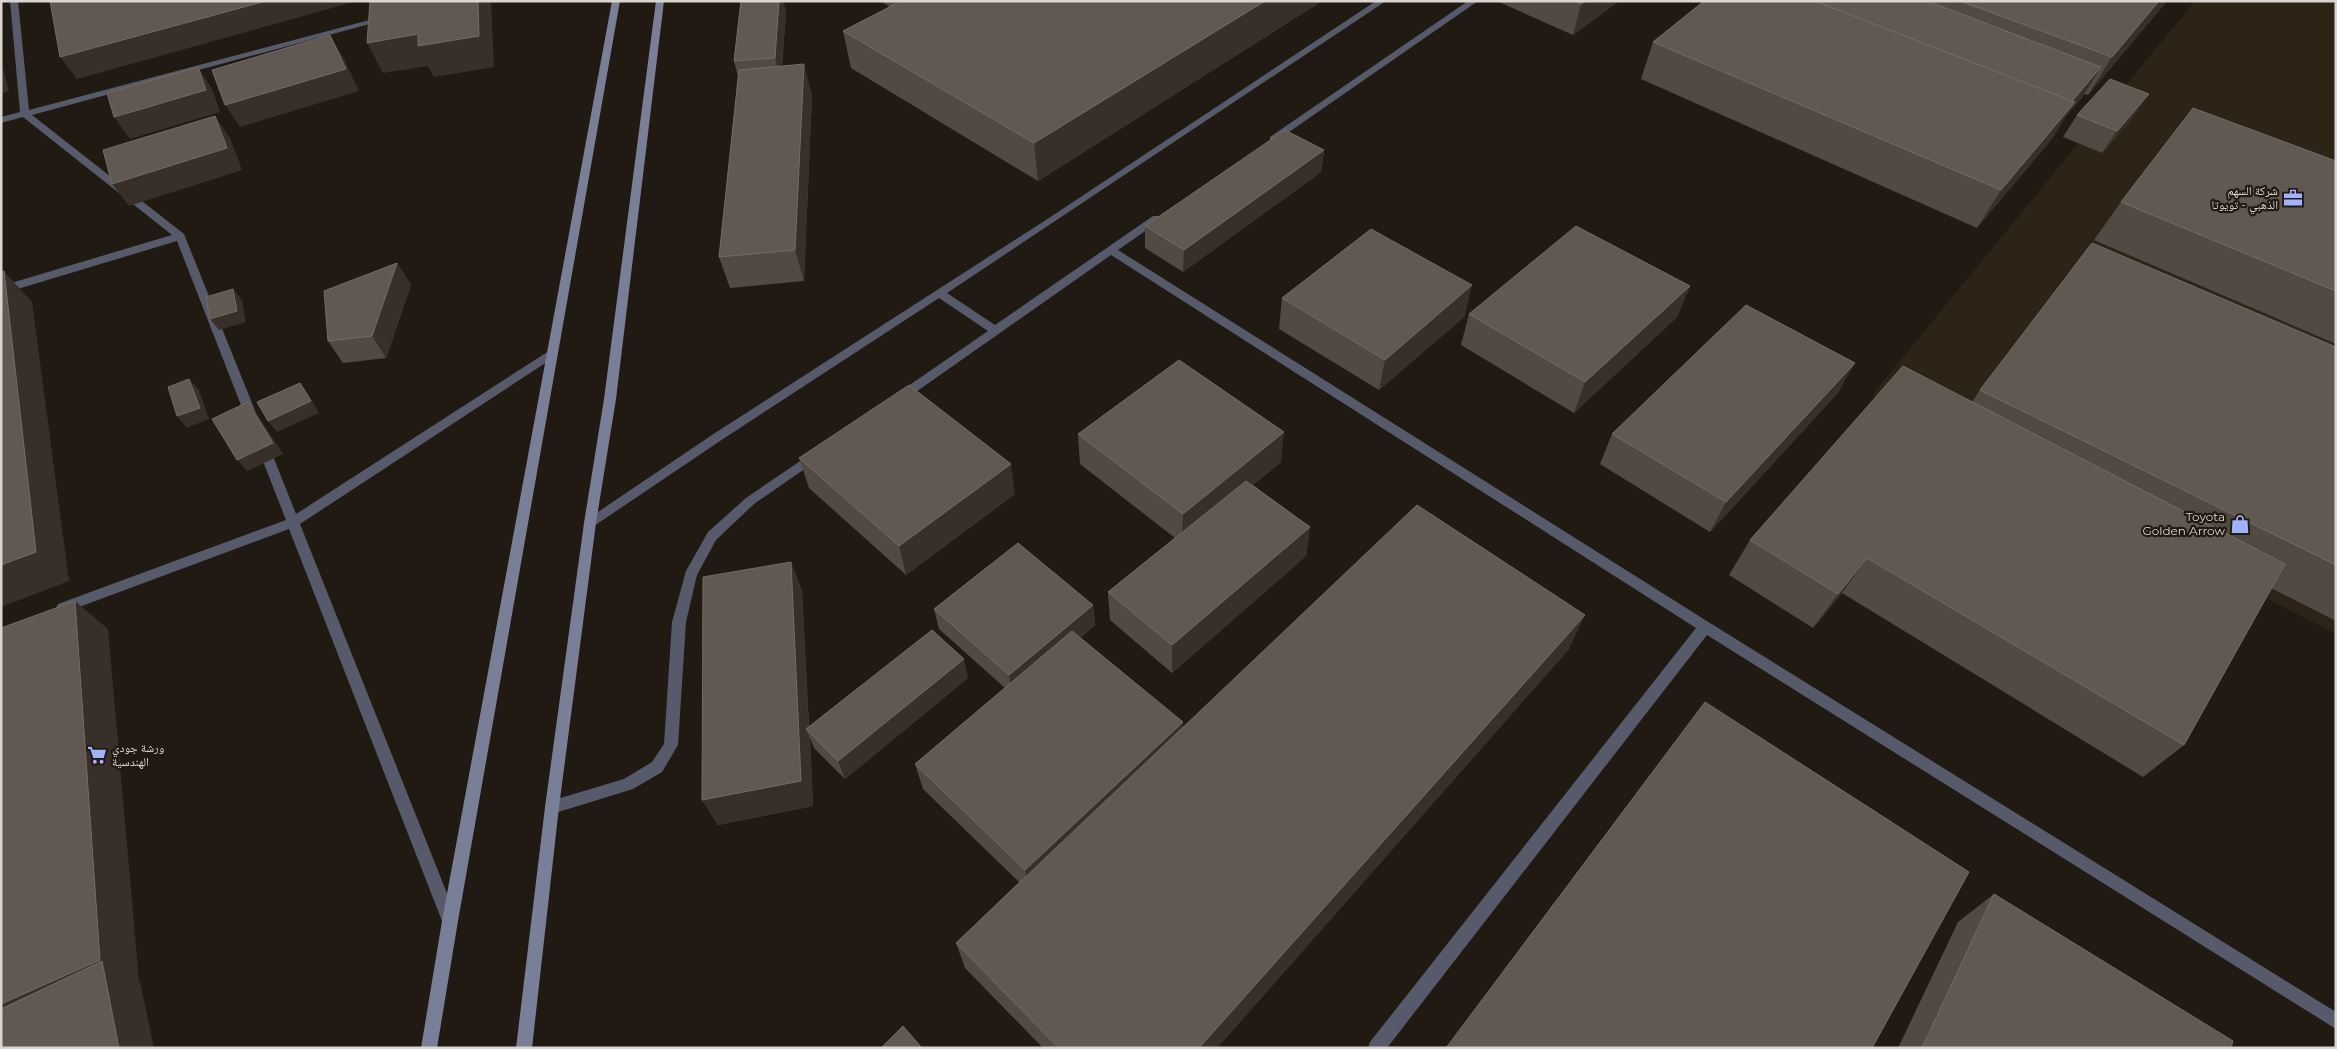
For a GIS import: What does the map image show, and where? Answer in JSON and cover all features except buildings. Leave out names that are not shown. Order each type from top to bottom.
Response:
[{"type":"main road","points":[[430,1048],[450,921],[616,1]]},
{"type":"main road","points":[[524,1048],[552,807],[590,523],[610,399],[660,1]]},
{"type":"street","points":[[14,1],[25,114],[180,236],[450,921]]},
{"type":"street","points":[[590,523],[938,293],[1056,218],[1382,1]]},
{"type":"street","points":[[1264,145],[1474,1]]},
{"type":"street","points":[[1,120],[392,17]]},
{"type":"street","points":[[890,404],[1167,211]]},
{"type":"street","points":[[1,290],[180,236]]},
{"type":"street","points":[[1110,250],[1705,627],[2336,1021]]},
{"type":"street","points":[[938,293],[996,330]]},
{"type":"street","points":[[47,614],[292,522],[552,353]]},
{"type":"street","points":[[552,807],[628,784],[657,767],[671,745],[679,622],[691,575],[712,536],[744,506],[826,448]]},
{"type":"street","points":[[1376,1048],[1705,627]]},
{"type":"shaded area","points":[[2195,1],[2336,1],[2336,634],[1872,395]]},
{"type":"place","name":"شركة السهم الذهبي - تويوتا","points":[[2293,198]]},
{"type":"place","name":"Toyota Golden Arrow","points":[[2240,524]]},
{"type":"place","name":"ورشة جودي الهندسية","points":[[97,755]]}]
